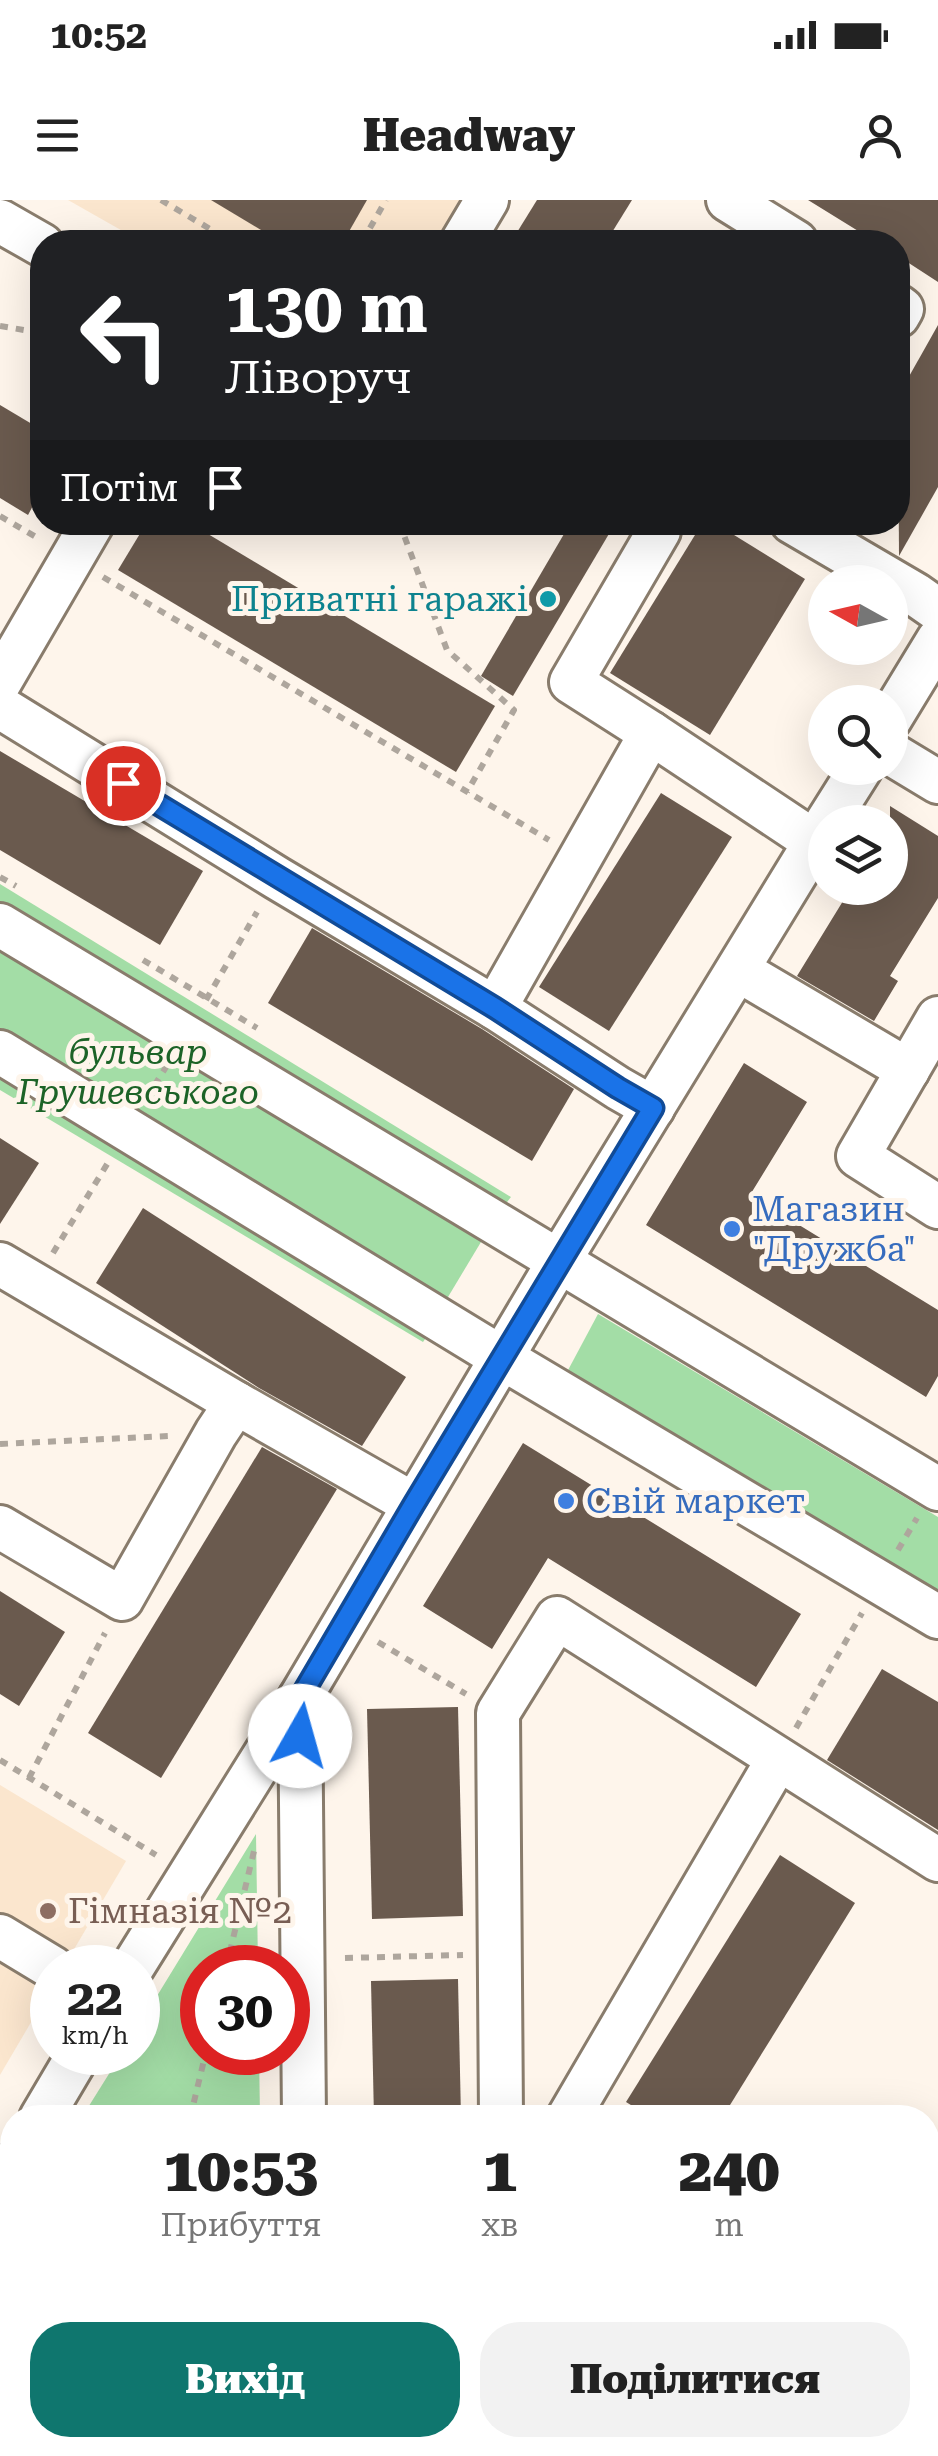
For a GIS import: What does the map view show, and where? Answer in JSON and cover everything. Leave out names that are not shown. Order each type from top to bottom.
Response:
[{"type":"street","points":[[469,230],[487,200]]},
{"type":"street","points":[[728,200],[777,230]]},
{"type":"street","points":[[0,221],[30,237]]},
{"type":"street","points":[[656,535],[571,682],[651,733],[808,822]]},
{"type":"street","points":[[814,535],[938,610]]},
{"type":"street","points":[[0,682],[83,540]]},
{"type":"street","points":[[908,689],[938,640]]},
{"type":"street","points":[[0,707],[653,1108]]},
{"type":"street","points":[[495,1008],[651,733]]},
{"type":"street","points":[[908,763],[938,782]]},
{"type":"street","points":[[146,1945],[300,1698],[559,1262],[808,855]]},
{"type":"street","points":[[0,925],[938,1489]]},
{"type":"street","points":[[738,970],[908,1070]]},
{"type":"street","points":[[935,1030],[858,1156],[938,1207]]},
{"type":"street","points":[[0,1052],[502,1358],[938,1617]]},
{"type":"street","points":[[17,1274],[226,1418],[414,1504]]},
{"type":"street","points":[[0,1527],[122,1599],[226,1418]]},
{"type":"street","points":[[501,2105],[498,1713],[557,1618],[938,1860]]},
{"type":"street","points":[[300,1698],[304,2105]]},
{"type":"street","points":[[576,2105],[778,1758]]},
{"type":"street","points":[[0,1936],[30,1954]]},
{"type":"street","points":[[49,2105],[66,2075]]},
{"type":"path","points":[[161,200],[212,230]]},
{"type":"path","points":[[369,230],[386,200]]},
{"type":"path","points":[[0,326],[30,331]]},
{"type":"path","points":[[0,516],[30,525]]},
{"type":"path","points":[[404,535],[447,650],[514,710],[467,792]]},
{"type":"path","points":[[83,540],[467,792],[580,858]]},
{"type":"path","points":[[17,1274],[128,1130],[277,878]]},
{"type":"path","points":[[0,1444],[226,1418]]},
{"type":"path","points":[[29,1778],[122,1599]]},
{"type":"path","points":[[368,1655],[377,1641],[498,1713]]},
{"type":"path","points":[[0,1760],[158,1856]]},
{"type":"path","points":[[232,1945],[257,1840]]},
{"type":"path","points":[[344,1958],[499,1954]]},
{"type":"path","points":[[193,2105],[200,2075]]},
{"type":"shaded area","points":[[68,200],[463,200],[445,230],[121,230]]},
{"type":"shaded area","name":"Гімназія №2","points":[[0,1785],[126,1861],[77,1945],[30,1945],[30,2024],[0,2075]]},
{"type":"green space","points":[[0,884],[511,1197],[497,1215],[0,910]]},
{"type":"green space","name":"бульвар Грушевського","points":[[0,944],[484,1237],[445,1302],[0,1033]]},
{"type":"green space","points":[[0,1064],[434,1326],[423,1342],[0,1090]]},
{"type":"green space","points":[[598,1314],[938,1517],[938,1594],[567,1372]]},
{"type":"green space","points":[[256,1834],[258,1945],[188,1945]]},
{"type":"green space","points":[[180,1958],[180,2075],[259,2075],[260,2105],[90,2105],[108,2075],[160,2075],[160,1991]]},
{"type":"building","points":[[211,200],[367,200],[350,230],[261,230]]},
{"type":"building","points":[[537,200],[632,200],[613,230],[518,230]]},
{"type":"building","points":[[808,200],[938,200],[938,282],[910,264],[910,230],[857,230]]},
{"type":"building","points":[[938,325],[938,487],[899,556],[899,535],[910,535],[910,375]]},
{"type":"building","points":[[0,405],[30,423],[30,511],[28,515],[0,498]]},
{"type":"building","points":[[139,535],[210,535],[495,706],[456,772],[118,570]]},
{"type":"building","name":"Приватні гаражі","points":[[563,535],[608,535],[513,696],[481,676]]},
{"type":"building","points":[[695,535],[734,535],[805,579],[710,735],[610,673]]},
{"type":"building","points":[[0,751],[203,871],[160,945],[0,850]]},
{"type":"building","points":[[661,793],[732,837],[609,1031],[539,987]]},
{"type":"building","points":[[908,817],[938,836],[938,898],[890,976],[898,981],[874,1021],[797,976],[841,905],[908,905]]},
{"type":"building","points":[[312,928],[574,1089],[532,1161],[268,1003]]},
{"type":"building","points":[[744,1063],[807,1102],[750,1195],[938,1310],[938,1376],[926,1397],[646,1225]]},
{"type":"building","points":[[0,1138],[39,1163],[0,1224]]},
{"type":"building","points":[[143,1208],[406,1377],[362,1446],[259,1388],[96,1283]]},
{"type":"building","points":[[523,1443],[801,1614],[756,1687],[548,1558],[492,1649],[423,1606]]},
{"type":"building","points":[[262,1447],[337,1489],[161,1778],[88,1733]]},
{"type":"building","points":[[0,1591],[65,1632],[19,1706],[0,1694]]},
{"type":"building","points":[[882,1669],[938,1702],[938,1830],[827,1760]]},
{"type":"building","points":[[458,1707],[463,1916],[372,1919],[367,1709]]},
{"type":"building","points":[[780,1855],[855,1903],[730,2105],[626,2102]]},
{"type":"building","points":[[458,1979],[461,2105],[374,2105],[371,1981]]},
{"type":"place","name":"Приватні гаражі","points":[[548,599]]},
{"type":"place","name":"Магазин \"Дружба\"","points":[[732,1229]]},
{"type":"place","name":"Свiй маркет","points":[[566,1501]]},
{"type":"place","name":"Гімназія №2","points":[[48,1911]]},
{"type":"route","points":[[123,783],[653,1108],[300,1698],[300,1736]]}]
